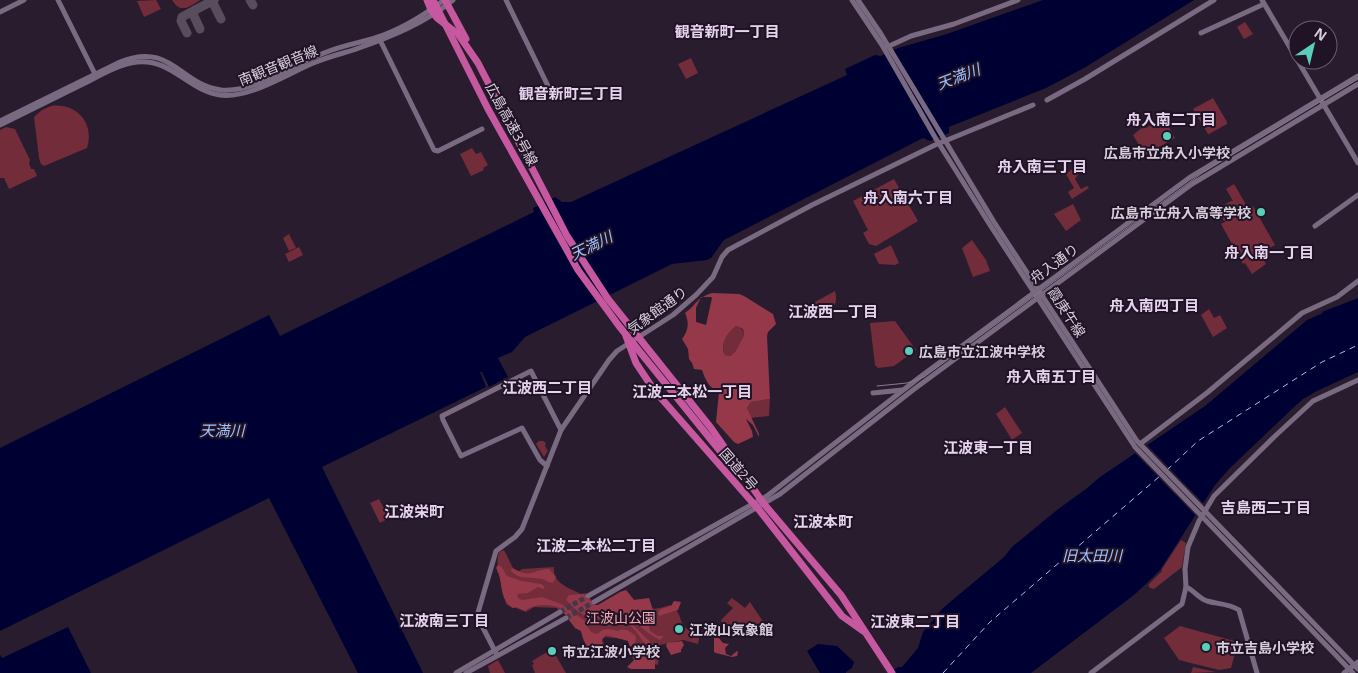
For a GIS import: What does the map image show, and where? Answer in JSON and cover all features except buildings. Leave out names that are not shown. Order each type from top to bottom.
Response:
[{"type":"highway","points":[[427,0],[433,12]]},
{"type":"highway","name":"広島高速3号線","points":[[433,0],[488,109],[530,183]]},
{"type":"highway","name":"広島高速3号線","points":[[438,0],[530,183]]},
{"type":"highway","name":"国道2号","points":[[447,1],[567,236],[608,299],[711,428],[759,504],[842,616],[869,636]]},
{"type":"highway","name":"国道2号","points":[[433,12],[443,24],[458,34],[478,63]]},
{"type":"highway","points":[[530,183],[565,248],[591,288],[619,326],[842,604],[886,673]]},
{"type":"highway","name":"国道2号","points":[[614,306],[636,363],[645,378],[698,441],[759,504],[841,596],[869,636]]},
{"type":"highway","points":[[869,636],[892,673]]},
{"type":"street","points":[[0,12],[24,0]]},
{"type":"street","points":[[58,0],[95,74]]},
{"type":"street","points":[[506,0],[548,86]]},
{"type":"street","points":[[852,0],[888,49]]},
{"type":"street","points":[[858,0],[941,139],[987,221],[1034,292],[1040,297]]},
{"type":"street","points":[[888,49],[911,36],[954,24],[1018,0]]},
{"type":"street","points":[[1047,100],[1214,0]]},
{"type":"street","name":"南観音観音線","points":[[0,125],[114,69],[133,62],[161,64],[174,70],[206,91],[220,95],[233,95],[266,84],[320,60],[410,28],[447,1]]},
{"type":"street","points":[[1202,33],[1263,2],[1358,163]]},
{"type":"street","name":"南観音観音線","points":[[0,121],[126,59],[140,56],[150,57],[171,63],[208,87],[223,90],[235,89],[256,84],[324,53],[388,33],[433,12]]},
{"type":"street","points":[[380,40],[434,150],[438,150],[482,129]]},
{"type":"street","name":"舟入通り","points":[[779,491],[903,390],[1195,175],[1358,76]]},
{"type":"street","name":"舟入通り","points":[[779,491],[1192,184],[1358,84]]},
{"type":"street","name":"気象館通り","points":[[496,652],[477,616],[496,551],[515,537],[522,529],[562,430],[612,355],[673,315],[696,295],[713,277],[728,250],[941,139],[1033,105]]},
{"type":"street","name":"霞庚午線","points":[[941,139],[1039,289],[1040,297],[1140,448],[1201,512]]},
{"type":"street","points":[[1315,226],[1358,195]]},
{"type":"street","points":[[1140,448],[1302,313],[1337,297],[1358,281]]},
{"type":"street","points":[[547,466],[540,460],[522,428],[461,456],[442,416],[531,371],[559,428],[562,430]]},
{"type":"street","points":[[1091,673],[1179,608],[1184,601],[1188,547],[1201,512],[1214,496],[1314,401],[1358,380]]},
{"type":"street","points":[[873,393],[903,390]]},
{"type":"street","points":[[594,602],[779,491]]},
{"type":"street","points":[[588,596],[759,504]]},
{"type":"street","points":[[1201,512],[1354,668],[1344,673]]},
{"type":"street","points":[[1186,587],[1206,600],[1239,610],[1256,673]]},
{"type":"street","points":[[466,673],[560,612]]},
{"type":"street","points":[[456,673],[566,618]]},
{"type":"green space","points":[[156,0],[161,9],[144,17],[137,1]]},
{"type":"green space","points":[[172,0],[200,0],[189,7],[182,8],[178,7]]},
{"type":"green space","points":[[1245,22],[1253,34],[1244,39],[1237,27]]},
{"type":"green space","points":[[691,58],[698,73],[686,79],[678,64]]},
{"type":"green space","points":[[1213,98],[1227,124],[1208,134],[1193,109]]},
{"type":"green space","points":[[51,106],[68,107],[81,116],[86,123],[89,139],[87,148],[44,166],[39,158],[34,117],[42,110]]},
{"type":"green space","points":[[1163,117],[1175,138],[1145,155],[1133,135],[1143,127],[1146,128]]},
{"type":"green space","points":[[6,127],[15,129],[30,160],[31,169],[34,169],[37,176],[9,189],[4,178],[0,178],[0,130]]},
{"type":"green space","points":[[472,148],[476,154],[481,152],[488,165],[483,168],[484,170],[471,176],[460,154]]},
{"type":"green space","points":[[1075,167],[1080,172],[1075,179],[1081,189],[1087,186],[1089,188],[1072,199],[1068,192],[1074,188],[1066,174]]},
{"type":"green space","points":[[894,179],[918,221],[876,246],[869,244],[863,233],[868,230],[853,201]]},
{"type":"green space","points":[[1234,184],[1248,208],[1224,221],[1217,209],[1233,201],[1226,189]]},
{"type":"green space","points":[[1073,204],[1081,220],[1066,231],[1054,214]]},
{"type":"green space","points":[[1253,206],[1275,245],[1260,253],[1266,264],[1252,274],[1245,263],[1243,264],[1221,224]]},
{"type":"green space","points":[[289,234],[296,248],[289,251],[283,238]]},
{"type":"green space","points":[[972,240],[986,260],[990,271],[973,277],[962,248]]},
{"type":"green space","points":[[891,245],[899,263],[895,265],[879,264],[874,254]]},
{"type":"green space","points":[[299,247],[303,255],[289,262],[285,254]]},
{"type":"green space","points":[[835,291],[836,298],[832,307],[823,309],[806,307]]},
{"type":"green space","points":[[1209,309],[1214,318],[1220,315],[1227,328],[1213,337],[1201,315]]},
{"type":"green space","points":[[895,321],[916,350],[894,366],[878,368],[875,365],[870,323]]},
{"type":"green space","points":[[736,326],[742,329],[744,335],[735,352],[730,356],[725,355],[723,347],[725,339]]},
{"type":"green space","points":[[770,399],[769,416],[750,418],[747,408],[751,402]]},
{"type":"green space","points":[[1005,407],[1022,433],[1012,440],[996,414]]},
{"type":"green space","points":[[539,441],[546,443],[545,446],[548,451],[544,457],[536,444]]},
{"type":"green space","points":[[379,499],[389,518],[380,523],[370,503]]},
{"type":"green space","points":[[1181,540],[1186,543],[1182,567],[1154,589],[1150,588],[1148,585],[1162,571]]},
{"type":"green space","name":"江波山公園","points":[[504,550],[513,568],[519,571],[522,569],[554,567],[554,573],[558,581],[581,594],[586,593],[596,606],[626,590],[634,600],[645,599],[653,609],[670,605],[679,615],[684,627],[700,634],[698,644],[683,640],[660,645],[658,665],[633,659],[628,641],[624,639],[605,637],[602,640],[607,649],[595,654],[589,648],[581,631],[564,613],[561,614],[557,608],[534,607],[526,612],[506,604],[499,573],[497,572],[499,552]]},
{"type":"green space","points":[[732,598],[745,608],[750,602],[764,623],[746,628],[736,635],[735,629],[725,633],[721,620],[733,608],[727,603]]},
{"type":"green space","points":[[1180,626],[1238,642],[1231,668],[1219,670],[1179,660],[1164,638]]},
{"type":"green space","points":[[552,649],[566,673],[535,673],[532,661]]},
{"type":"green space","points":[[498,660],[505,673],[490,673],[488,666]]},
{"type":"green space","points":[[1193,667],[1216,672],[1217,672],[1191,673]]},
{"type":"shaded area","points":[[712,293],[739,294],[744,296],[773,314],[776,324],[768,332],[767,336],[770,399],[751,402],[747,408],[759,437],[753,425],[746,419],[753,437],[738,444],[716,422],[719,392],[710,386],[702,370],[694,369],[689,359],[688,349],[682,339],[688,326],[685,313],[700,299],[696,308],[696,322],[706,325],[712,298],[703,297]],"holes":[[[736,326],[743,329],[744,335],[735,352],[730,356],[725,355],[723,351],[725,339]]]},
{"type":"shaded area","points":[[498,565],[502,567],[507,576],[541,584],[545,587],[543,589],[538,587],[528,593],[517,594],[518,598],[522,600],[542,597],[561,604],[584,620],[591,632],[597,634],[606,629],[628,630],[636,637],[635,646],[638,653],[653,656],[654,650],[645,644],[636,631],[627,624],[621,621],[589,623],[587,621],[599,621],[612,617],[619,618],[634,626],[655,647],[655,669],[631,669],[627,667],[634,660],[634,655],[628,641],[606,635],[602,639],[602,649],[594,652],[585,643],[581,631],[575,628],[560,608],[542,605],[525,611],[516,607],[513,608],[508,604],[503,595],[496,568]]},
{"type":"shaded area","points":[[512,568],[523,573],[549,569],[556,577],[553,583],[550,583],[542,579],[518,576],[511,571]]},
{"type":"shaded area","points":[[626,590],[634,600],[649,598],[655,616],[648,622],[650,631],[658,636],[664,636],[660,640],[621,613],[615,612],[599,618],[589,618],[566,600],[569,595],[584,594],[595,605],[598,605]]},
{"type":"shaded area","points":[[674,601],[681,602],[678,610],[659,616],[658,612],[661,609],[671,606]]},
{"type":"shaded area","points":[[718,637],[723,643],[729,644],[725,648],[726,654],[731,656],[737,651],[737,656],[732,657],[714,652],[714,638]]},
{"type":"shaded area","points":[[682,641],[684,645],[681,652],[671,655],[666,646],[667,643]]},
{"type":"water","name":"天満川","points":[[1043,0],[1194,0],[1084,68],[1046,88],[949,127],[949,133],[930,141],[923,138],[724,240],[711,258],[672,264],[525,337],[512,352],[498,358],[508,377],[489,387],[482,372],[480,372],[486,387],[322,467],[423,673],[358,673],[269,498],[0,631],[0,448],[269,315],[280,336],[534,212],[533,208],[555,197],[562,202],[571,202],[847,75],[845,69],[875,55],[881,56],[898,48],[947,34]]},
{"type":"water","name":"旧太田川","points":[[1358,298],[1358,372],[1303,399],[1230,468],[1215,485],[1160,570],[1134,595],[1031,673],[889,673],[898,667],[902,667],[918,648],[923,632],[943,608],[1057,510],[1100,477],[1205,406],[1307,320]]},
{"type":"water","points":[[68,627],[91,673],[0,673],[0,655],[2,658]]},
{"type":"water","points":[[818,644],[837,646],[854,662],[852,668],[846,673],[820,673],[807,651]]},
{"type":"pier","points":[[1147,445],[1204,504],[1196,516],[1135,453]]},
{"type":"ferry route","points":[[1167,470],[1198,441],[1322,362],[1358,345]]},
{"type":"ferry route","points":[[943,673],[990,622],[1160,476]]},
{"type":"taxiway","points":[[214,0],[213,3],[221,19]]},
{"type":"taxiway","points":[[187,33],[181,21],[182,17],[214,0]]},
{"type":"taxiway","points":[[250,0],[253,5]]},
{"type":"taxiway","points":[[195,10],[193,14],[200,29]]},
{"type":"tunnel","points":[[560,612],[588,596]]},
{"type":"tunnel","points":[[566,618],[594,602]]},
{"type":"tram line","points":[[877,386],[907,383],[924,377],[1202,173],[1358,79]]},
{"type":"place","name":"広島市立舟入小学校","points":[[1167,136]]},
{"type":"place","name":"広島市立舟入高等学校","points":[[1261,212]]},
{"type":"place","name":"広島市立江波中学校","points":[[909,351]]},
{"type":"place","name":"江波山気象館","points":[[679,629]]},
{"type":"place","name":"市立吉島小学校","points":[[1206,647]]},
{"type":"place","name":"市立江波小学校","points":[[552,651]]},
{"type":"district","name":"観音新町一丁目","points":[[727,31]]},
{"type":"district","name":"観音新町三丁目","points":[[571,93]]},
{"type":"district","name":"舟入南二丁目","points":[[1171,119]]},
{"type":"district","name":"舟入南三丁目","points":[[1042,166]]},
{"type":"district","name":"舟入南六丁目","points":[[908,197]]},
{"type":"district","name":"舟入南一丁目","points":[[1269,252]]},
{"type":"district","name":"舟入南四丁目","points":[[1154,305]]},
{"type":"district","name":"江波西一丁目","points":[[833,311]]},
{"type":"district","name":"舟入南五丁目","points":[[1051,376]]},
{"type":"district","name":"江波西二丁目","points":[[547,387]]},
{"type":"district","name":"江波二本松一丁目","points":[[692,391]]},
{"type":"district","name":"江波東一丁目","points":[[988,447]]},
{"type":"district","name":"吉島西二丁目","points":[[1266,507]]},
{"type":"district","name":"江波栄町","points":[[414,511]]},
{"type":"district","name":"江波本町","points":[[823,521]]},
{"type":"district","name":"江波二本松二丁目","points":[[596,545]]},
{"type":"district","name":"江波南三丁目","points":[[444,620]]},
{"type":"district","name":"江波東二丁目","points":[[915,621]]}]
